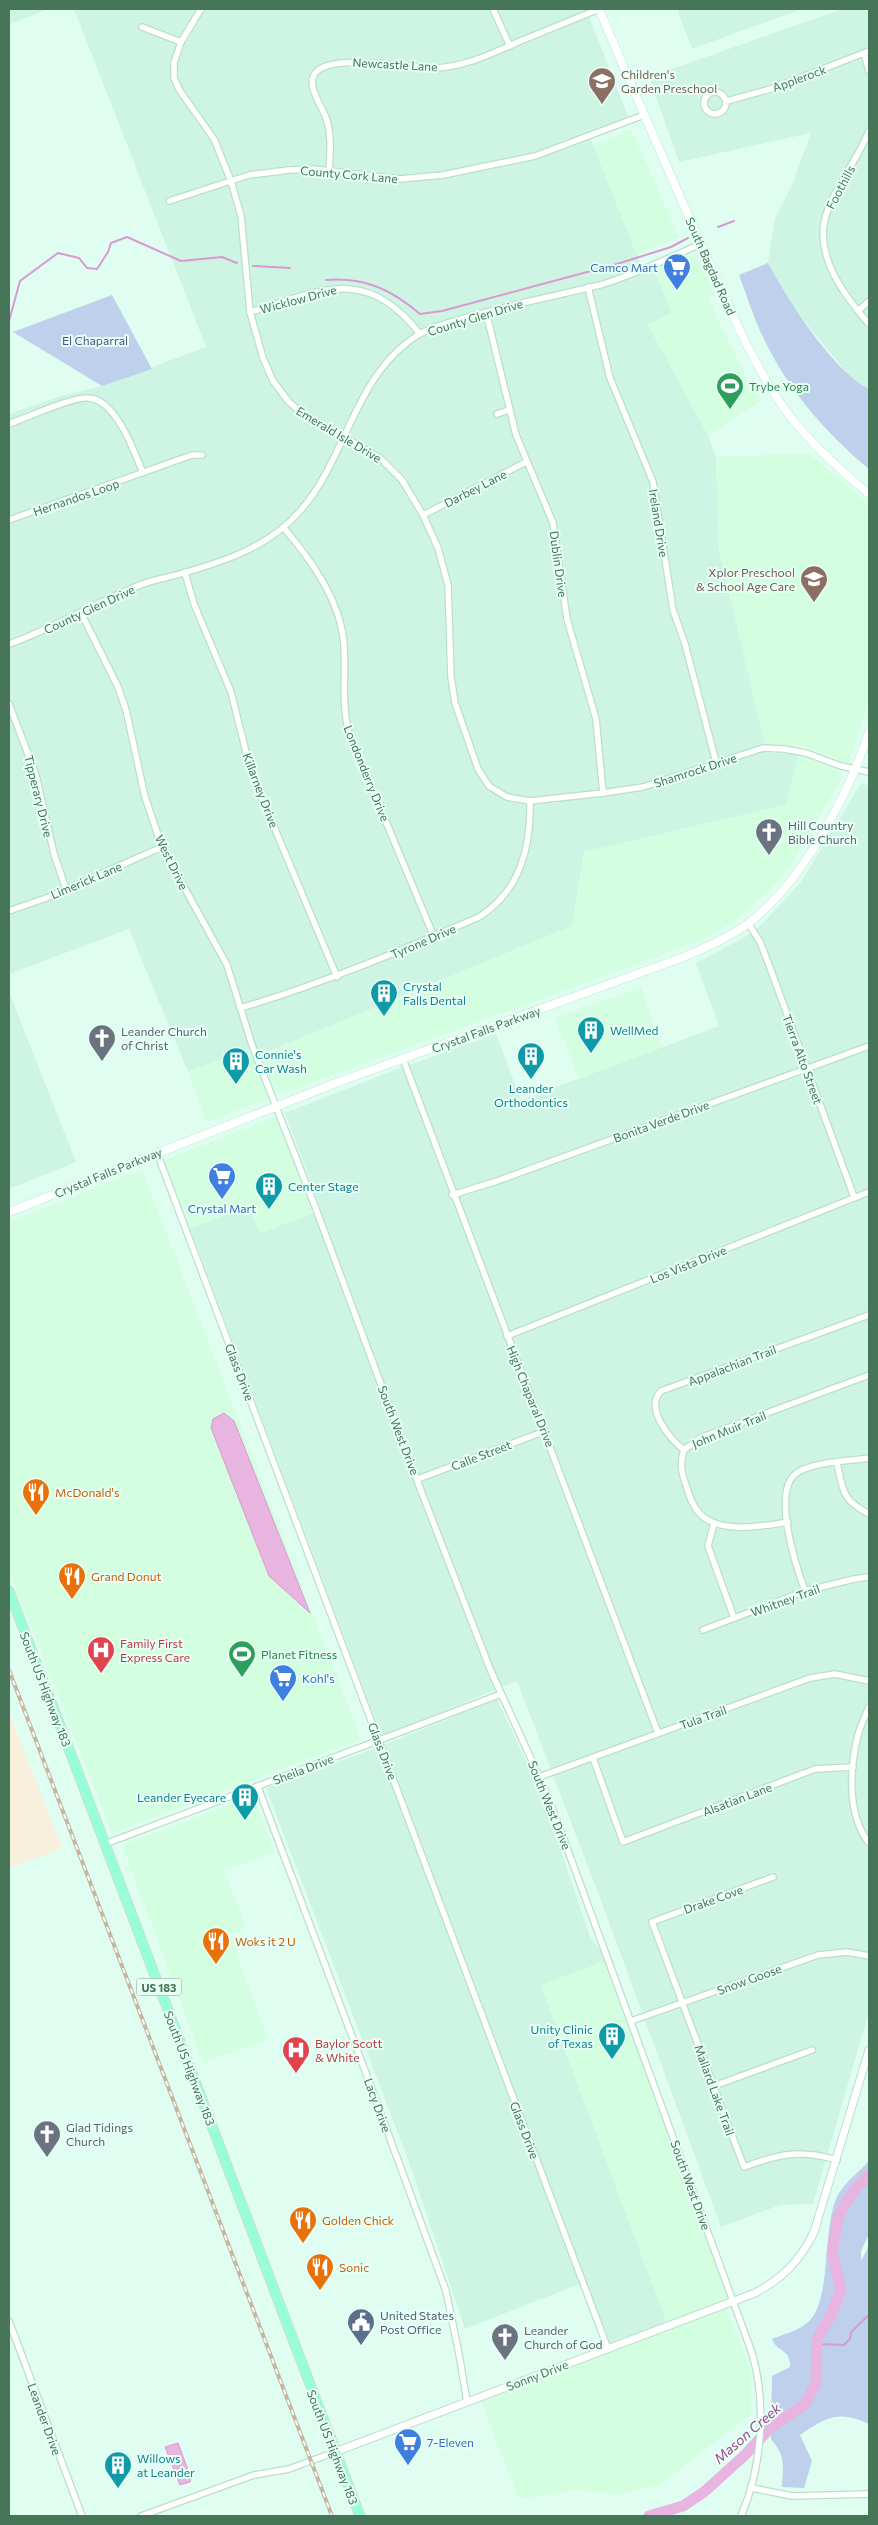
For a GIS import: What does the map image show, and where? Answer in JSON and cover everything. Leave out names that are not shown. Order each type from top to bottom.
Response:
[{"type":"main road","name":"South Bagdad Road","points":[[599,9],[644,115],[746,343],[787,411],[839,468],[869,494]]},
{"type":"main road","name":"Crystal Falls Parkway","points":[[9,1212],[277,1106],[682,958],[720,941],[748,923],[773,902],[801,866],[857,768],[869,732]]},
{"type":"main road","name":"South US Highway 183","points":[[9,1592],[360,2516]]},
{"type":"street","name":"Emerald Isle Drive","points":[[201,9],[181,42],[174,63],[176,83],[214,139],[231,181],[241,216],[250,312],[263,358],[278,389],[296,408],[388,464],[402,480],[423,514],[438,548],[448,585],[452,684],[462,729],[478,769],[489,786],[507,797],[530,801]]},
{"type":"street","points":[[493,9],[510,46]]},
{"type":"street","name":"Newcastle Lane","points":[[329,171],[330,144],[327,120],[312,85],[314,75],[319,70],[356,61],[392,66],[445,67],[475,60],[599,9]]},
{"type":"street","points":[[142,27],[181,42]]},
{"type":"street","points":[[867,52],[869,71]]},
{"type":"street","name":"Applerock","points":[[726,101],[774,88],[867,52]]},
{"type":"street","name":"Applerock","points":[[711,93],[721,93],[726,101],[725,108],[716,114],[709,112],[704,106],[705,100],[711,93]]},
{"type":"street","name":"County Cork Lane","points":[[169,200],[249,176],[289,170],[329,171],[400,179],[443,175],[535,156],[644,115]]},
{"type":"street","name":"Foothills","points":[[869,131],[863,147],[848,170],[826,213],[824,238],[830,268],[858,311],[869,324]]},
{"type":"street","name":"County Glen Drive","points":[[9,644],[82,613],[136,586],[185,573],[246,551],[284,528],[316,490],[375,377],[395,355],[420,334],[445,324],[486,312],[588,288],[636,272],[701,244]]},
{"type":"street","name":"Wicklow Drive","points":[[250,312],[325,289],[350,288],[367,292],[384,300],[400,312],[420,334]]},
{"type":"street","name":"Ireland Drive","points":[[588,288],[610,378],[652,482],[673,610],[685,644],[716,762]]},
{"type":"street","points":[[858,311],[869,301]]},
{"type":"street","name":"Dublin Drive","points":[[486,312],[509,410],[526,462],[540,489],[553,523],[567,619],[596,719],[603,793]]},
{"type":"street","points":[[9,424],[80,398],[96,399],[112,414],[127,434],[143,473]]},
{"type":"street","points":[[496,414],[509,410]]},
{"type":"street","name":"Hernandos Loop","points":[[9,520],[192,454],[202,455]]},
{"type":"street","name":"Darbey Lane","points":[[423,514],[526,462]]},
{"type":"street","name":"Londonderry Drive","points":[[284,528],[312,563],[327,589],[335,609],[344,643],[343,702],[349,733],[434,936]]},
{"type":"street","name":"Killarney Drive","points":[[185,573],[194,604],[231,692],[251,772],[336,977]]},
{"type":"street","name":"West Drive","points":[[82,613],[118,687],[126,710],[145,797],[162,847],[222,953],[252,1045],[277,1106]]},
{"type":"street","name":"Tipperary Drive","points":[[9,704],[34,767],[54,854],[66,889]]},
{"type":"street","name":"Shamrock Drive","points":[[530,801],[643,787],[763,748],[784,749],[869,772]]},
{"type":"street","name":"Tyrone Drive","points":[[240,1008],[336,977],[484,914],[502,900],[520,872],[527,846],[530,801]]},
{"type":"street","name":"Limerick Lane","points":[[9,912],[162,847]]},
{"type":"street","name":"Tierra Alto Street","points":[[748,923],[760,942],[769,965],[854,1197]]},
{"type":"street","name":"Bonita Verde Drive","points":[[452,1195],[497,1181],[869,1046]]},
{"type":"street","name":"High Chaparal Drive","points":[[402,1059],[452,1195],[545,1431],[658,1734]]},
{"type":"street","name":"South West Drive","points":[[277,1106],[501,1694],[540,1777],[756,2366],[760,2406],[758,2450],[752,2488],[741,2516]]},
{"type":"street","name":"Glass Drive","points":[[157,1153],[608,2349]]},
{"type":"street","name":"Los Vista Drive","points":[[507,1336],[869,1192]]},
{"type":"street","name":"Appalachian Trail","points":[[684,1450],[671,1440],[664,1430],[656,1405],[656,1397],[661,1391],[869,1315]]},
{"type":"street","name":"John Muir Trail","points":[[714,1523],[701,1515],[692,1501],[682,1471],[684,1450],[700,1438],[869,1375]]},
{"type":"street","name":"Calle Street","points":[[418,1479],[545,1431]]},
{"type":"street","points":[[805,1591],[795,1562],[788,1522],[786,1492],[793,1476],[807,1468],[869,1458]]},
{"type":"street","points":[[837,1463],[843,1491],[847,1499],[854,1506],[869,1514]]},
{"type":"street","points":[[734,1618],[709,1550],[708,1539],[714,1523],[750,1528],[788,1522]]},
{"type":"street","name":"Whitney Trail","points":[[703,1630],[805,1591],[869,1577]]},
{"type":"street","name":"Tula Trail","points":[[540,1777],[818,1676],[843,1674],[869,1681]]},
{"type":"street","name":"Sheila Drive","points":[[105,1844],[501,1694]]},
{"type":"street","points":[[869,1707],[857,1738],[853,1767],[853,1806],[859,1830],[869,1844]]},
{"type":"street","name":"Alsatian Lane","points":[[593,1758],[623,1842],[815,1769],[853,1767]]},
{"type":"street","name":"Lacy Drive","points":[[258,1786],[446,2291],[460,2354],[467,2402]]},
{"type":"street","name":"Drake Cove","points":[[652,1922],[773,1877]]},
{"type":"street","name":"Mallard Lake Trail","points":[[652,1922],[744,2167],[768,2158],[793,2153],[814,2154],[837,2160]]},
{"type":"street","name":"Snow Goose","points":[[631,2021],[818,1954],[848,1952],[869,1956]]},
{"type":"street","points":[[714,2086],[812,2050]]},
{"type":"street","name":"Sonny Drive","points":[[141,2516],[248,2477],[289,2469],[733,2302],[773,2283],[796,2263],[814,2232],[869,2050]]},
{"type":"street","name":"Leander Drive","points":[[9,2321],[82,2516]]},
{"type":"street","points":[[752,2488],[792,2496],[869,2494]]},
{"type":"shaded area","points":[[9,9],[48,9],[9,25]]},
{"type":"shaded area","points":[[74,9],[586,9],[629,119],[589,135],[644,273],[654,269],[672,313],[648,325],[708,435],[716,457],[719,549],[767,753],[799,754],[786,805],[584,852],[572,926],[253,1058],[249,1049],[188,1072],[129,929],[9,974],[9,414],[61,396],[102,386],[206,347]]},
{"type":"shaded area","points":[[677,9],[802,9],[692,49]]},
{"type":"shaded area","points":[[842,9],[869,9],[869,389],[854,381],[814,333],[791,304],[768,263],[775,218],[792,185],[811,133],[679,162],[649,77]]},
{"type":"shaded area","points":[[631,129],[679,237],[637,255],[593,145]]},
{"type":"shaded area","points":[[695,253],[714,294],[708,297],[720,324],[750,384],[761,401],[708,435],[648,325],[672,313],[654,269]]},
{"type":"shaded area","points":[[808,453],[869,504],[869,700],[850,759],[847,763],[802,746],[765,745],[719,549],[716,457]]},
{"type":"shaded area","points":[[799,754],[837,770],[841,774],[841,779],[792,863],[773,887],[732,923],[696,942],[632,966],[281,1094],[275,1091],[261,1055],[572,926],[584,852],[786,805]]},
{"type":"shaded area","points":[[861,783],[869,786],[869,2012],[813,2204],[780,2205],[721,2227],[597,1890],[517,1681],[385,1735],[380,1732],[190,1228],[249,1206],[260,1233],[321,1210],[285,1113],[392,1071],[496,1034],[521,1100],[719,1026],[696,963],[745,937],[761,925],[801,882]]},
{"type":"shaded area","points":[[641,987],[662,1047],[579,1078],[555,1018]]},
{"type":"shaded area","points":[[9,992],[76,1162],[9,1189]]},
{"type":"shaded area","points":[[250,1049],[268,1096],[265,1100],[206,1122],[188,1072]]},
{"type":"shaded area","points":[[276,1117],[313,1213],[259,1233],[248,1206],[190,1228],[164,1160]]},
{"type":"shaded area","points":[[142,1169],[361,1739],[112,1833],[9,1571],[9,1222]]},
{"type":"shaded area","points":[[224,1413],[234,1421],[310,1613],[269,1576],[211,1428],[213,1419]]},
{"type":"shaded area","points":[[497,1699],[543,1797],[590,1937],[609,1960],[541,1985],[668,2326],[608,2349],[582,2283],[465,2329],[409,2162],[266,1788],[381,1746]]},
{"type":"shaded area","points":[[9,1712],[62,1848],[9,1868]]},
{"type":"shaded area","points":[[253,1796],[274,1852],[224,1871],[246,1927],[229,1934],[268,2039],[203,2063],[122,1845]]},
{"type":"shaded area","points":[[609,1960],[733,2301],[726,2309],[747,2360],[751,2377],[751,2414],[658,2486],[617,2494],[576,2490],[519,2499],[479,2397],[668,2326],[541,1985]]},
{"type":"shaded area","points":[[178,2443],[191,2478],[190,2482],[180,2485],[165,2447]]},
{"type":"green space","points":[[768,263],[812,333],[840,366],[869,389],[869,469],[838,441],[809,410],[784,376],[764,339],[739,275]]},
{"type":"green space","name":"El Chaparral","points":[[112,295],[152,369],[102,386],[13,332]]},
{"type":"green space","points":[[869,2161],[869,2234],[861,2251],[861,2261],[869,2246],[869,2424],[849,2417],[833,2418],[818,2424],[800,2435],[812,2461],[804,2488],[782,2487],[783,2466],[781,2456],[771,2439],[772,2376],[790,2367],[790,2361],[786,2353],[777,2347],[772,2339],[803,2326],[815,2313],[824,2282],[833,2209],[841,2190]]},
{"type":"waterway","points":[[718,227],[734,221]]},
{"type":"waterway","points":[[9,321],[20,281],[58,253],[79,258],[87,268],[97,269],[108,252],[111,243],[127,237],[181,261],[222,257],[237,263]]},
{"type":"waterway","points":[[326,280],[353,281],[376,286],[388,291],[420,314],[442,311],[617,264],[671,247],[688,238]]},
{"type":"waterway","points":[[253,266],[290,268]]},
{"type":"waterway","name":"Mason Creek","points":[[649,2516],[683,2506],[704,2492],[745,2455],[770,2428],[805,2404],[816,2383],[817,2339],[831,2315],[841,2290],[832,2253],[838,2217],[854,2190],[869,2175]]},
{"type":"waterway","points":[[817,2344],[844,2345],[850,2339],[851,2332],[869,2315]]},
{"type":"railway","points":[[9,1670],[332,2516]]},
{"type":"place","name":"Children's Garden Preschool","points":[[602,105]]},
{"type":"place","name":"Camco Mart","points":[[677,291]]},
{"type":"place","name":"Trybe Yoga","points":[[730,410]]},
{"type":"place","name":"Xplor Preschool & School Age Care","points":[[814,603]]},
{"type":"place","name":"Hill Country Bible Church","points":[[769,856]]},
{"type":"place","name":"Crystal Falls Dental","points":[[384,1017]]},
{"type":"place","name":"WellMed","points":[[591,1054]]},
{"type":"place","name":"Leander Church of Christ","points":[[102,1062]]},
{"type":"place","name":"Leander Orthodontics","points":[[531,1080]]},
{"type":"place","name":"Connie's Car Wash","points":[[236,1085]]},
{"type":"place","name":"Crystal Mart","points":[[222,1200]]},
{"type":"place","name":"Center Stage","points":[[269,1210]]},
{"type":"place","name":"McDonald's","points":[[36,1516]]},
{"type":"place","name":"Grand Donut","points":[[72,1600]]},
{"type":"place","name":"Family First Express Care","points":[[101,1674]]},
{"type":"place","name":"Planet Fitness","points":[[242,1678]]},
{"type":"place","name":"Kohl's","points":[[283,1702]]},
{"type":"place","name":"Leander Eyecare","points":[[245,1821]]},
{"type":"place","name":"Woks it 2 U","points":[[216,1965]]},
{"type":"place","name":"Unity Clinic of Texas","points":[[612,2060]]},
{"type":"place","name":"Baylor Scott & White","points":[[296,2074]]},
{"type":"place","name":"Glad Tidings Church","points":[[47,2158]]},
{"type":"place","name":"Golden Chick","points":[[303,2244]]},
{"type":"place","name":"Sonic","points":[[320,2291]]},
{"type":"place","name":"United States Post Office","points":[[361,2346]]},
{"type":"place","name":"Leander Church of God","points":[[505,2361]]},
{"type":"place","name":"7-Eleven","points":[[408,2466]]},
{"type":"place","name":"Willows at Leander","points":[[118,2489]]}]
